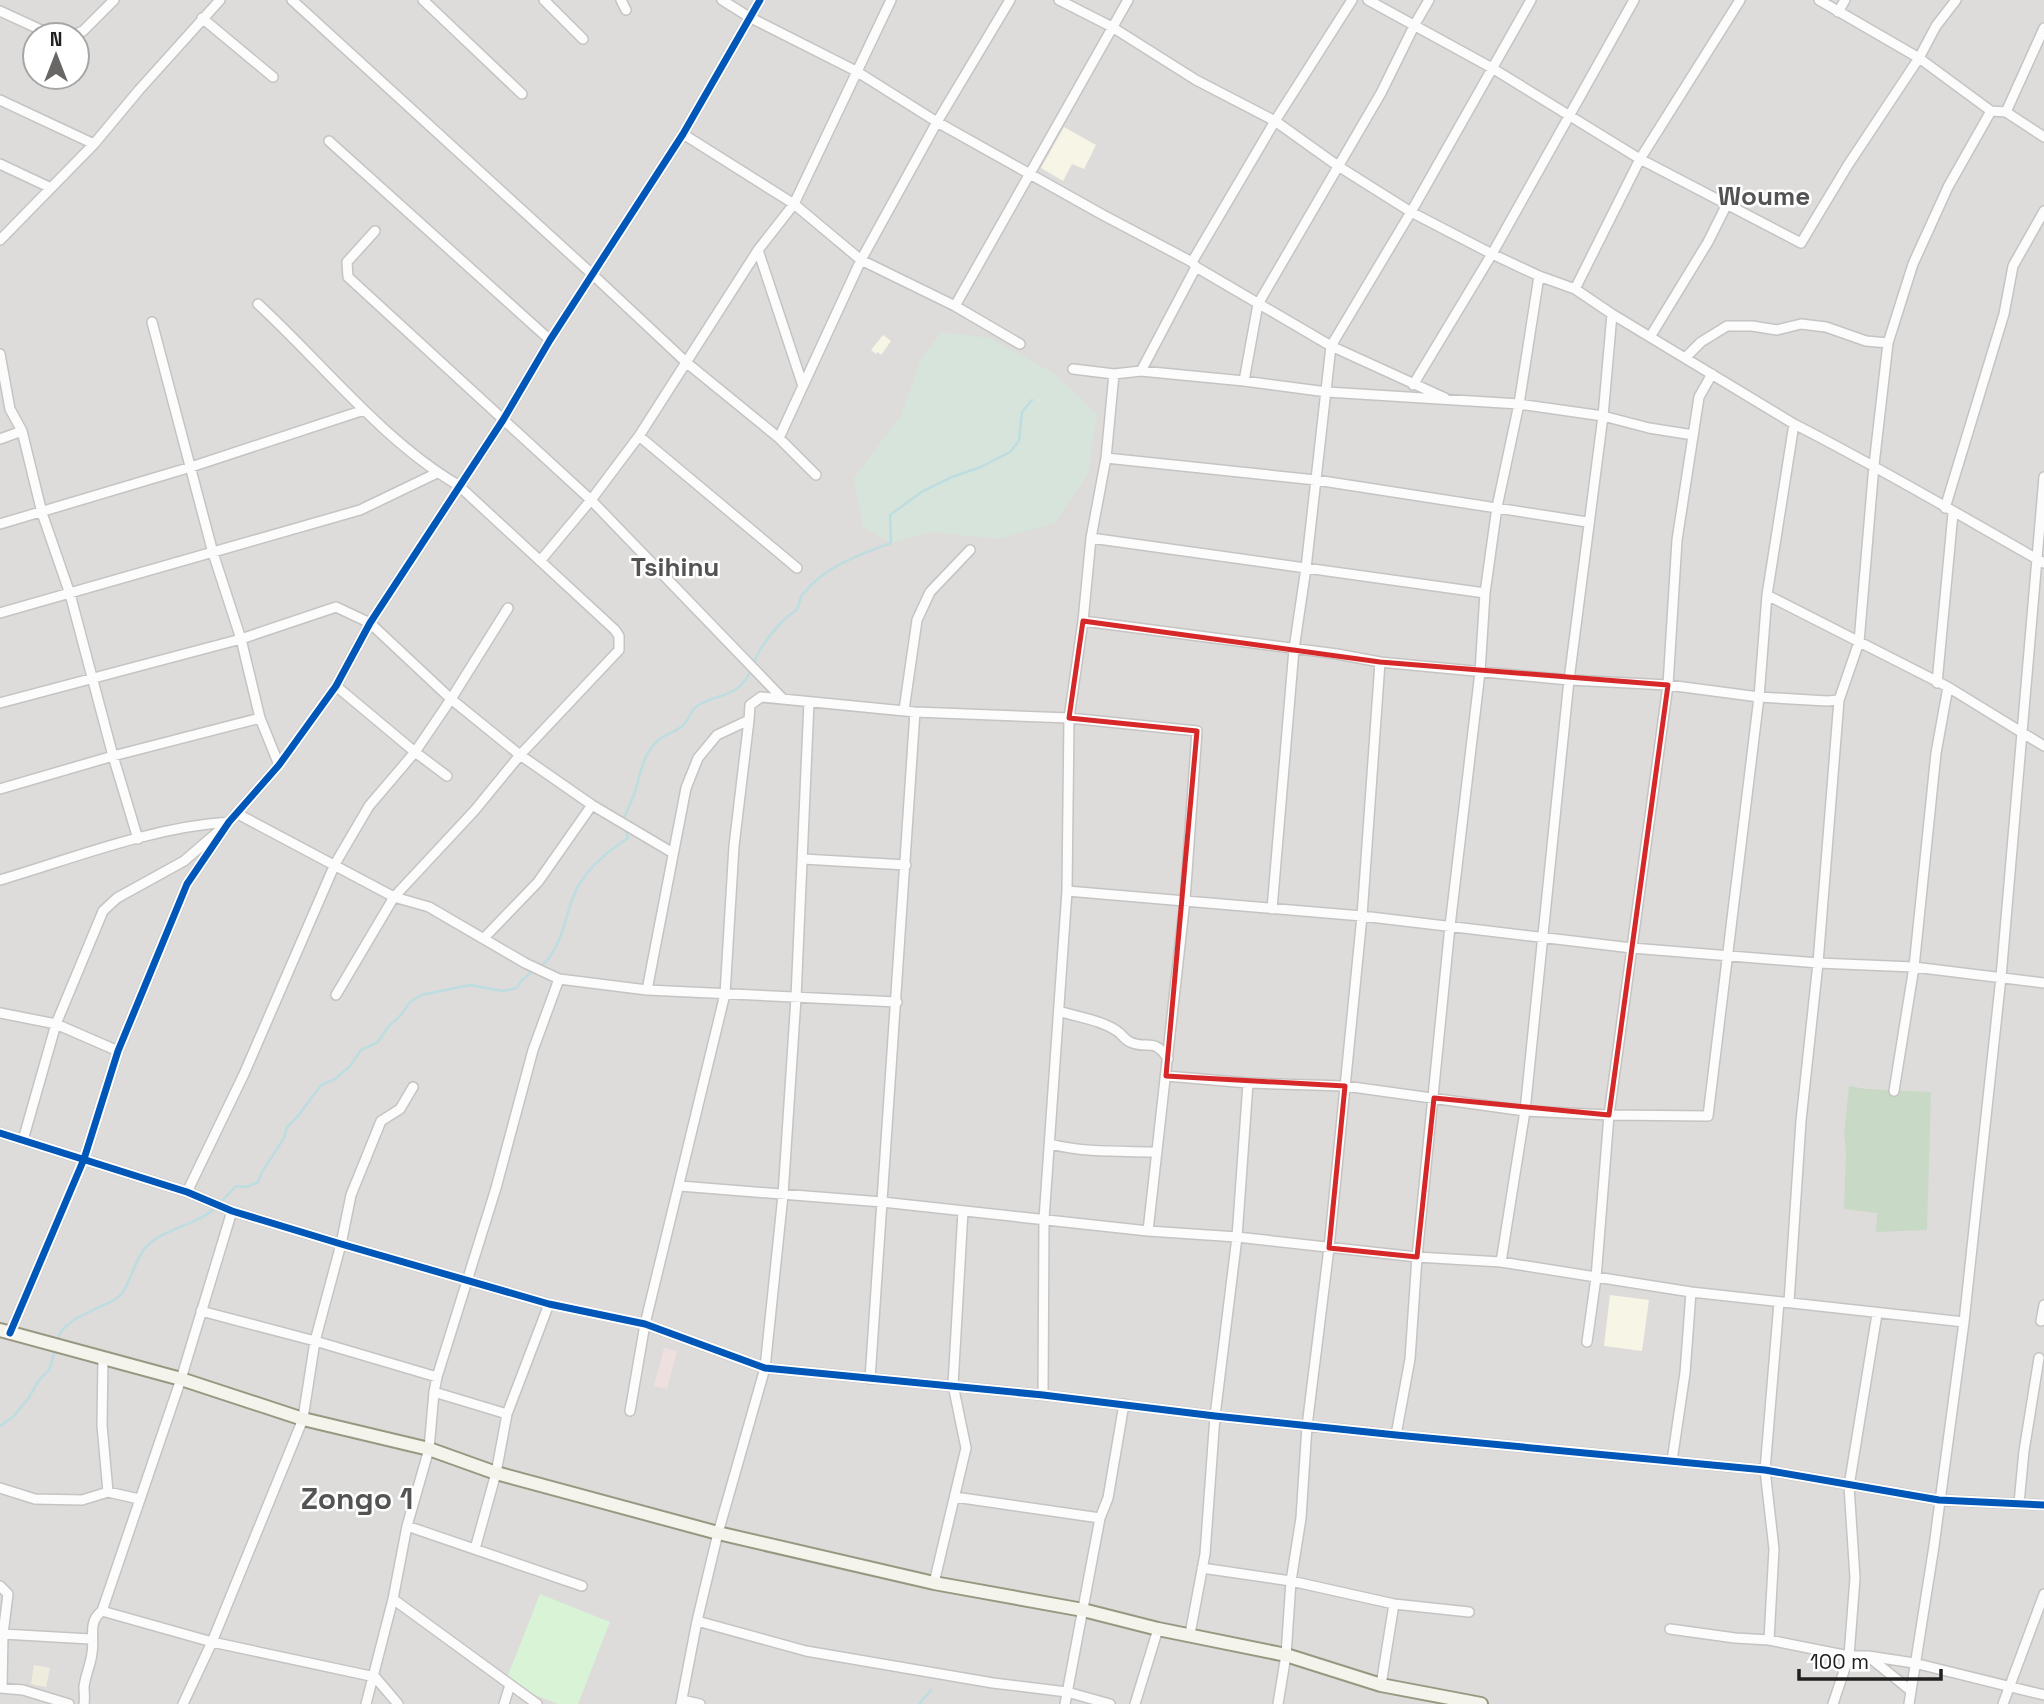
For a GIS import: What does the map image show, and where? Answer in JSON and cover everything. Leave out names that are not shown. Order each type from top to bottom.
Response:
[{"type":"street","points":[[91,23],[114,0]]},
{"type":"street","points":[[0,240],[94,144],[220,0]]},
{"type":"street","points":[[292,0],[687,363],[779,438],[816,475]]},
{"type":"street","points":[[544,0],[583,39]]},
{"type":"street","points":[[621,0],[626,10]]},
{"type":"street","points":[[722,0],[749,17],[856,71],[937,122],[1194,264],[1331,346],[1445,398]]},
{"type":"street","points":[[760,0],[683,134],[550,340],[503,420],[370,623],[336,687],[279,765],[229,822],[187,884],[118,1051],[83,1159],[5,1331],[181,1378],[303,1419],[429,1449],[496,1474],[718,1533],[934,1583],[1083,1610],[1158,1629],[1286,1655],[1381,1685],[1459,1702],[1481,1704]]},
{"type":"street","points":[[540,561],[591,500],[639,436],[758,250],[794,204],[891,0]]},
{"type":"street","points":[[779,438],[861,260],[937,122],[1010,0]]},
{"type":"street","points":[[1059,0],[1112,27],[1196,80],[1275,121],[1338,166],[1411,212],[1492,254],[1575,289],[1794,424],[1874,465],[2040,561]]},
{"type":"street","points":[[955,306],[1128,0]]},
{"type":"street","points":[[1141,371],[1194,264],[1275,121],[1352,0]]},
{"type":"street","points":[[1368,0],[1492,68],[1640,159],[1801,243],[1848,165],[1919,58],[1936,26],[1956,0]]},
{"type":"street","points":[[1244,381],[1258,304],[1381,93],[1429,0]]},
{"type":"street","points":[[1272,909],[1294,649],[1331,346],[1411,212],[1531,0]]},
{"type":"street","points":[[1413,385],[1492,254],[1634,0]]},
{"type":"street","points":[[1575,289],[1640,159],[1740,0]]},
{"type":"street","points":[[1819,0],[1919,58],[1991,111],[2006,112],[2044,137]]},
{"type":"street","points":[[1838,12],[1845,0]]},
{"type":"street","points":[[426,1],[522,94]]},
{"type":"street","points":[[0,11],[22,21]]},
{"type":"street","points":[[202,18],[273,77]]},
{"type":"street","points":[[2006,112],[2044,28]]},
{"type":"street","points":[[0,100],[94,144]]},
{"type":"street","points":[[1769,1640],[1774,1549],[1765,1470],[1818,962],[1839,700],[1859,642],[1874,465],[1888,342],[1913,264],[1943,198],[1991,111]]},
{"type":"street","points":[[683,134],[794,204],[861,260],[955,306],[1020,344]]},
{"type":"street","points":[[329,141],[550,340]]},
{"type":"street","points":[[0,164],[51,188]]},
{"type":"street","points":[[1650,337],[1692,271],[1727,204]]},
{"type":"street","points":[[1937,683],[1949,510],[2004,314],[2013,266],[2044,211]]},
{"type":"street","points":[[375,231],[347,262],[348,277],[591,500],[783,699]]},
{"type":"street","points":[[758,250],[803,386]]},
{"type":"street","points":[[1396,1435],[1410,1359],[1417,1257],[1450,926],[1480,672],[1485,593],[1497,507],[1519,404],[1539,276]]},
{"type":"street","points":[[258,304],[364,410],[437,473],[458,485],[615,630],[620,643],[619,650],[520,755],[475,810],[394,897],[336,995]]},
{"type":"street","points":[[1501,1262],[1525,1111],[1569,680],[1612,314]]},
{"type":"street","points":[[152,322],[213,553],[241,639],[260,718],[279,765]]},
{"type":"street","points":[[1685,358],[1701,342],[1727,326],[1777,330],[1801,324],[1826,327],[1866,341],[1888,342]]},
{"type":"street","points":[[0,354],[10,409],[22,431],[43,513],[70,594],[138,839]]},
{"type":"street","points":[[1073,369],[1114,374],[1141,371],[1244,381],[1326,393],[1519,404],[1602,416],[1648,428],[1693,435]]},
{"type":"street","points":[[1044,1395],[1044,1219],[1067,891],[1069,719],[1091,538],[1106,458],[1114,374]]},
{"type":"street","points":[[1587,1342],[1609,1115],[1668,685],[1677,540],[1699,397],[1712,374]]},
{"type":"street","points":[[0,524],[191,467],[364,410]]},
{"type":"street","points":[[1166,1076],[1248,1083],[1345,1086],[1525,1111],[1707,1116],[1759,697],[1768,595],[1794,424]]},
{"type":"street","points":[[0,439],[22,431]]},
{"type":"street","points":[[639,436],[797,568]]},
{"type":"street","points":[[1106,458],[1316,480],[1587,522]]},
{"type":"street","points":[[0,613],[360,510],[437,473]]},
{"type":"street","points":[[1909,1704],[1913,1664],[1934,1546],[1964,1322],[2001,977],[2021,733],[2040,561],[2044,477]]},
{"type":"street","points":[[1091,538],[1485,593]]},
{"type":"street","points":[[904,710],[917,620],[930,593],[970,550]]},
{"type":"street","points":[[1768,595],[1948,687],[2044,746]]},
{"type":"street","points":[[0,702],[241,639],[336,607],[370,623],[451,699],[520,755],[593,805],[673,853]]},
{"type":"street","points":[[187,1192],[244,1074],[335,864],[369,806],[415,752],[508,608]]},
{"type":"street","points":[[1083,621],[1380,662],[1569,680],[1668,685],[1759,697],[1839,700]]},
{"type":"street","points":[[1279,1704],[1286,1655],[1291,1581],[1301,1518],[1307,1426],[1329,1248],[1362,916],[1380,662]]},
{"type":"street","points":[[336,687],[447,776]]},
{"type":"street","points":[[1894,1091],[1914,967],[1936,753],[1948,687]]},
{"type":"street","points":[[630,1411],[645,1324],[725,994],[734,846],[750,705],[761,697],[915,712],[1069,719],[1196,730],[1185,900],[1148,1231]]},
{"type":"street","points":[[700,1704],[682,1702],[697,1621],[718,1533],[765,1368],[783,1195],[796,998],[809,702]]},
{"type":"street","points":[[870,1379],[915,712]]},
{"type":"street","points":[[0,789],[260,718]]},
{"type":"street","points":[[647,990],[686,788],[698,758],[717,735],[749,720]]},
{"type":"street","points":[[485,937],[538,882],[593,805]]},
{"type":"street","points":[[236,813],[394,897],[429,907],[485,937],[525,963],[559,979],[647,990],[897,1002]]},
{"type":"street","points":[[0,880],[138,839],[229,822]]},
{"type":"street","points":[[23,1140],[56,1024],[103,911],[117,898],[184,861],[229,822]]},
{"type":"street","points":[[803,859],[906,865]]},
{"type":"street","points":[[1067,891],[1362,916],[1632,948],[1914,967],[2044,983]]},
{"type":"street","points":[[366,1704],[393,1599],[407,1526],[429,1449],[437,1377],[469,1280],[533,1050],[559,979]]},
{"type":"street","points":[[1059,1011],[1102,1024],[1118,1032],[1129,1042],[1156,1045],[1167,1059]]},
{"type":"street","points":[[0,1013],[56,1024],[118,1051]]},
{"type":"street","points":[[1189,1634],[1202,1568],[1215,1416],[1237,1237],[1248,1083]]},
{"type":"street","points":[[183,1704],[212,1642],[303,1419],[315,1340],[341,1244],[351,1195],[381,1121],[400,1109],[413,1087]]},
{"type":"street","points":[[0,1133],[341,1244],[550,1304],[645,1324],[765,1368],[953,1385],[1307,1426],[1765,1470],[1939,1500],[2044,1505]]},
{"type":"street","points":[[1049,1144],[1113,1153],[1157,1152]]},
{"type":"street","points":[[680,1186],[882,1202],[1417,1257],[1501,1262],[1691,1293],[1964,1322]]},
{"type":"street","points":[[84,1704],[84,1685],[93,1648],[90,1639],[92,1627],[102,1611],[181,1378],[232,1210]]},
{"type":"street","points":[[934,1583],[966,1448],[953,1385],[963,1211]]},
{"type":"street","points":[[1672,1461],[1685,1373],[1691,1293]]},
{"type":"street","points":[[475,1549],[496,1474],[507,1414],[550,1304]]},
{"type":"street","points":[[2041,1321],[2044,1304]]},
{"type":"street","points":[[201,1311],[315,1340],[437,1377]]},
{"type":"street","points":[[1833,1704],[1849,1656],[1855,1578],[1849,1486],[1877,1314]]},
{"type":"street","points":[[103,1358],[102,1425],[108,1492]]},
{"type":"street","points":[[2019,1503],[2024,1451],[2039,1358]]},
{"type":"street","points":[[434,1392],[507,1414]]},
{"type":"street","points":[[1065,1704],[1100,1518],[1108,1498],[1124,1404]]},
{"type":"street","points":[[0,1488],[35,1499],[82,1500],[108,1492],[139,1499]]},
{"type":"street","points":[[955,1497],[1100,1518]]},
{"type":"street","points":[[407,1526],[582,1586]]},
{"type":"street","points":[[1202,1568],[1291,1581],[1394,1604],[1469,1612]]},
{"type":"street","points":[[0,1586],[8,1594],[1,1688],[23,1690],[69,1704]]},
{"type":"street","points":[[2003,1704],[2044,1594]]},
{"type":"street","points":[[393,1599],[537,1704]]},
{"type":"street","points":[[1381,1685],[1394,1604]]},
{"type":"street","points":[[102,1611],[212,1642],[374,1677],[398,1704]]},
{"type":"street","points":[[697,1621],[806,1651],[993,1683],[1067,1692],[1110,1704]]},
{"type":"street","points":[[1135,1704],[1158,1629]]},
{"type":"street","points":[[1670,1629],[1769,1640],[1849,1656],[1868,1656],[2044,1695]]},
{"type":"street","points":[[3,1634],[90,1639]]},
{"type":"street","points":[[1868,1656],[1910,1690]]},
{"type":"street","points":[[504,1704],[510,1685]]},
{"type":"highlighted area","points":[[1083,621],[1380,662],[1668,685],[1609,1115],[1434,1098],[1417,1257],[1329,1248],[1345,1086],[1166,1076],[1197,731],[1069,718]]},
{"type":"shaded area","points":[[0,0],[2044,0],[2044,1704],[0,1704]]},
{"type":"shaded area","points":[[1064,127],[1096,145],[1084,169],[1072,164],[1063,181],[1041,168]]},
{"type":"shaded area","points":[[942,332],[990,338],[1056,375],[1097,415],[1088,474],[1055,523],[998,539],[933,532],[891,543],[863,527],[854,478],[901,415],[922,357]]},
{"type":"shaded area","points":[[883,335],[891,341],[881,355],[878,352],[876,354],[871,350]]},
{"type":"shaded area","points":[[1610,1295],[1649,1300],[1642,1351],[1604,1346]]},
{"type":"shaded area","points":[[664,1348],[677,1351],[667,1389],[654,1386]]},
{"type":"shaded area","points":[[34,1665],[50,1668],[46,1687],[31,1684]]},
{"type":"green space","points":[[1849,1086],[1931,1092],[1927,1230],[1876,1232],[1877,1213],[1844,1209],[1844,1135]]},
{"type":"green space","points":[[540,1594],[610,1622],[578,1704],[558,1704],[505,1683]]},
{"type":"waterway","points":[[754,663],[767,640],[797,609],[802,596],[812,584],[843,562],[891,543],[890,515],[923,491],[1010,452],[1019,441],[1022,412],[1032,400]]},
{"type":"waterway","points":[[624,820],[643,764],[655,744],[682,726],[697,706],[736,689],[747,678],[751,669]]},
{"type":"waterway","points":[[540,966],[554,950],[580,883],[590,869],[628,838],[626,830]]},
{"type":"waterway","points":[[221,1202],[236,1186],[247,1187],[258,1182],[284,1138],[287,1127],[321,1085],[335,1079],[350,1066],[361,1050],[378,1042],[410,1002],[421,995],[470,985],[502,991],[517,988],[534,970]]},
{"type":"waterway","points":[[57,1341],[60,1333],[73,1320],[121,1294],[142,1252],[154,1240],[200,1218],[216,1207]]},
{"type":"waterway","points":[[0,1426],[13,1417],[28,1399],[39,1380],[49,1370],[55,1351]]},
{"type":"waterway","points":[[919,1704],[931,1690]]},
{"type":"cycle path","points":[[10,1333],[84,1159],[118,1051],[187,884],[229,822],[279,765],[336,686],[370,623],[503,420],[550,340],[683,134],[760,0]]},
{"type":"cycle path","points":[[0,1133],[187,1192],[232,1211],[341,1244],[549,1304],[645,1324],[765,1368],[1043,1395],[1396,1435],[1765,1470],[1939,1500],[2044,1505]]},
{"type":"district","name":"Woume","points":[[1764,196]]},
{"type":"district","name":"Tsihinu","points":[[675,567]]},
{"type":"district","name":"Zongo 1","points":[[357,1498]]}]
